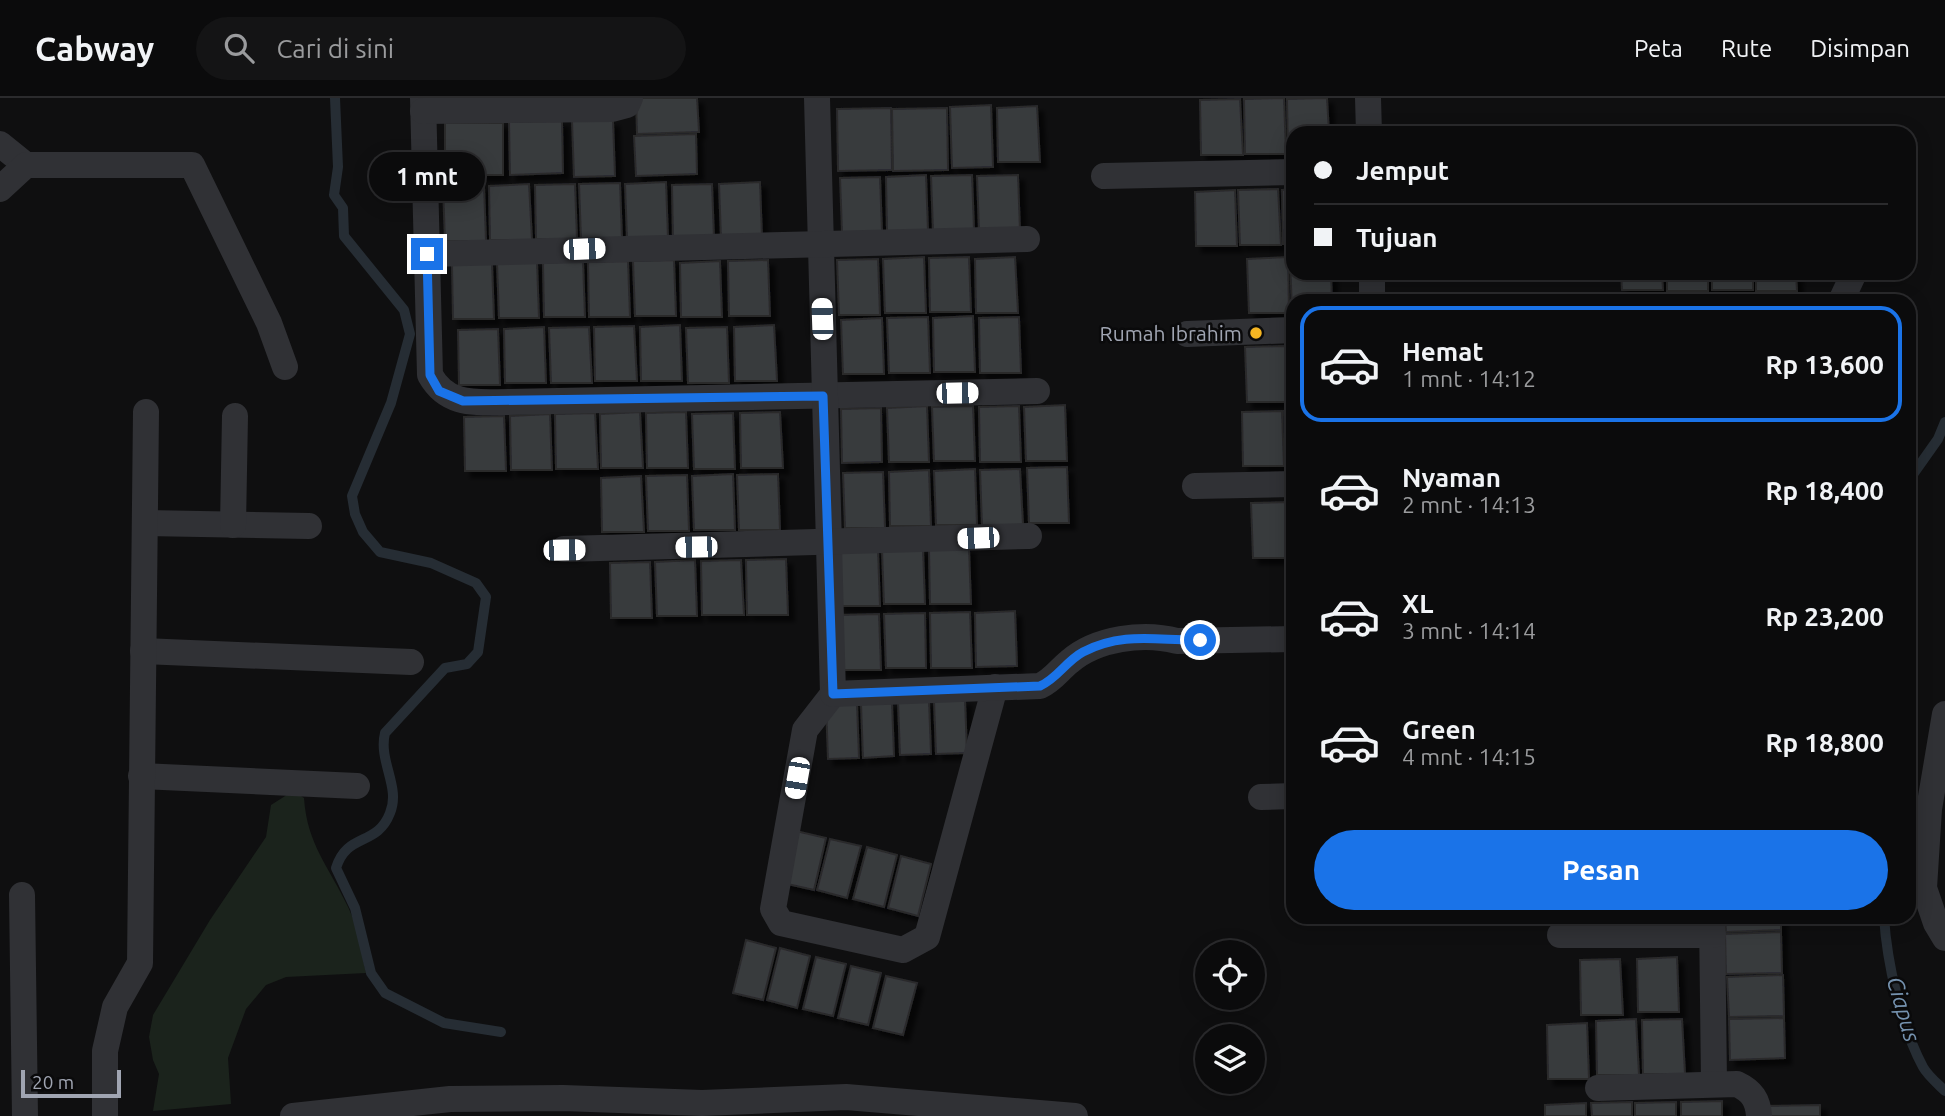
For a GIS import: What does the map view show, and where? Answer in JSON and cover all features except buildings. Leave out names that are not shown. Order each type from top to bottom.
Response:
[{"type":"street","points":[[630,98],[627,105],[612,109],[423,105],[430,375],[439,391],[463,401],[1037,391]]},
{"type":"street","points":[[837,98],[817,98],[833,694],[804,730],[773,909],[781,923],[903,950],[927,937],[995,687]]},
{"type":"street","points":[[1368,98],[1369,126]]},
{"type":"street","points":[[0,144],[26,165],[192,165],[269,323],[285,367]]},
{"type":"street","points":[[0,189],[26,165]]},
{"type":"street","points":[[1104,176],[1286,172]]},
{"type":"street","points":[[427,254],[1027,239]]},
{"type":"street","points":[[1187,334],[1286,330]]},
{"type":"street","points":[[104,1116],[105,1051],[116,1007],[140,963],[146,412]]},
{"type":"street","points":[[233,525],[235,415]]},
{"type":"street","points":[[1195,486],[1286,484]]},
{"type":"street","points":[[145,523],[309,526]]},
{"type":"street","points":[[564,550],[1028,536]]},
{"type":"street","points":[[833,694],[1040,686],[1049,682],[1082,653],[1137,637],[1163,637],[1177,641],[1286,639]]},
{"type":"street","points":[[143,650],[411,662]]},
{"type":"street","points":[[1944,722],[1929,809],[1924,888],[1936,923],[1945,938]]},
{"type":"street","points":[[141,776],[356,786]]},
{"type":"street","points":[[1261,797],[1286,796]]},
{"type":"street","points":[[22,895],[25,1116]]},
{"type":"street","points":[[1560,935],[1713,926],[1714,1083]]},
{"type":"street","points":[[1598,1088],[1737,1084],[1750,1090],[1758,1106],[1759,1116]]},
{"type":"street","points":[[293,1116],[450,1099],[563,1098],[702,1103],[846,1097],[1075,1116]]},
{"type":"shaded area","points":[[293,791],[304,798],[306,815],[320,856],[352,916],[366,973],[286,977],[266,985],[246,1009],[228,1058],[231,1104],[153,1111],[159,1074],[153,1060],[149,1037],[153,1015],[210,920],[266,837],[271,805]]},
{"type":"waterway","points":[[335,98],[338,167],[334,195],[343,208],[344,236],[404,310],[410,334],[391,403],[352,496],[355,514],[363,532],[380,552],[431,563],[476,583],[486,597],[478,652],[467,664],[445,668],[385,733],[384,754],[393,793],[390,813],[378,831],[347,849],[336,868],[355,908],[371,973],[385,993],[444,1023],[501,1032]]},
{"type":"waterway","name":"Ciapus","points":[[1916,470],[1938,439],[1945,422]]},
{"type":"waterway","name":"Ciapus","points":[[1885,924],[1892,974],[1908,1033],[1925,1070],[1945,1091]]},
{"type":"place","name":"Rumah Ibrahim","points":[[1256,333]]},
{"type":"route","points":[[427,254],[430,375],[439,391],[463,401],[823,396],[833,694],[1040,686],[1049,682],[1068,662],[1082,653],[1116,641],[1137,637],[1200,640]]}]
